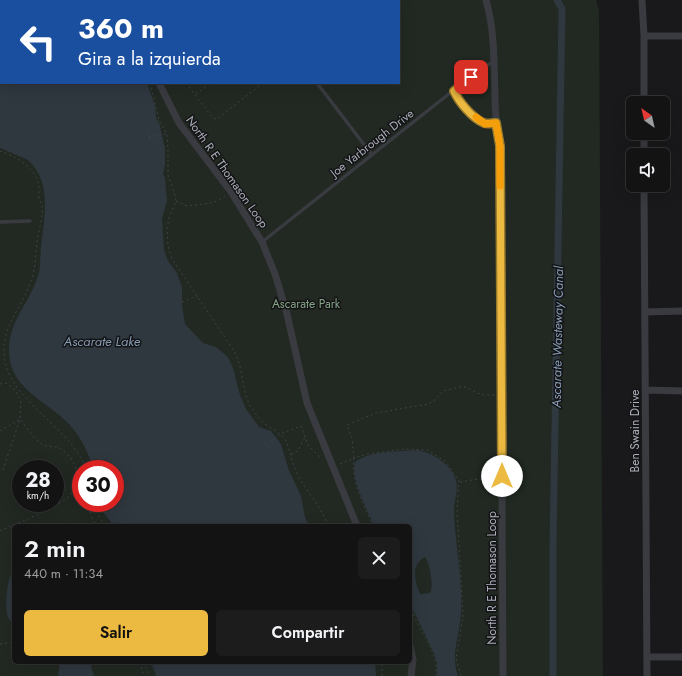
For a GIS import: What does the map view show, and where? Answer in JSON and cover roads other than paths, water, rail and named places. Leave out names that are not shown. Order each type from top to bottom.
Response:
[{"type":"street","name":"North R E Thomason Loop","points":[[486,0],[490,12],[494,61],[496,123],[500,146],[503,676]]},
{"type":"street","points":[[642,0],[644,36],[644,96]]},
{"type":"street","points":[[644,36],[682,36]]},
{"type":"street","name":"North R E Thomason Loop","points":[[160,84],[179,123],[231,192],[262,242],[275,274],[288,314],[307,403],[356,524]]},
{"type":"street","name":"Ben Swain Drive","points":[[644,192],[647,676]]},
{"type":"street","points":[[645,312],[682,311]]},
{"type":"street","points":[[646,390],[682,391]]},
{"type":"street","points":[[411,676],[413,659],[412,655]]},
{"type":"street","points":[[647,657],[682,657]]},
{"type":"lane","name":"Joe Yarbrough Drive","points":[[262,242],[479,70],[494,61]]},
{"type":"lane","points":[[318,84],[372,155]]},
{"type":"lane","points":[[454,91],[459,102],[479,120],[485,124],[496,123]]},
{"type":"lane","points":[[0,222],[30,221]]},
{"type":"water","name":"Ascarate Lake","points":[[0,84],[147,84],[155,106],[156,118],[159,122],[165,148],[165,164],[163,174],[165,178],[167,201],[162,218],[164,250],[168,261],[177,273],[182,287],[182,305],[185,324],[203,343],[216,347],[228,357],[246,409],[259,427],[271,431],[281,444],[288,468],[301,496],[305,517],[308,524],[112,524],[103,512],[124,512],[124,460],[90,460],[80,439],[69,424],[21,384],[10,363],[9,349],[12,330],[33,288],[40,267],[45,213],[44,190],[41,179],[36,169],[28,160],[0,148]]},
{"type":"water","points":[[417,450],[429,453],[446,464],[454,474],[456,480],[457,488],[454,510],[461,600],[461,613],[455,652],[458,676],[437,676],[437,663],[434,653],[412,608],[412,524],[373,524],[357,485],[354,469],[355,462],[369,455]],"holes":[[[425,557],[431,575],[431,590],[430,593],[420,594],[415,579],[417,564]]]},
{"type":"water","points":[[12,572],[12,623],[7,616],[6,609],[7,590]]},
{"type":"water","points":[[60,664],[91,664],[94,676],[58,676]]},
{"type":"water","points":[[152,664],[375,664],[376,676],[156,676]]},
{"type":"waterway","name":"Ascarate Wasteway Canal","points":[[553,676],[553,546],[562,9],[557,0]]},
{"type":"park label","name":"Ascarate Park","points":[[306,304]]}]
